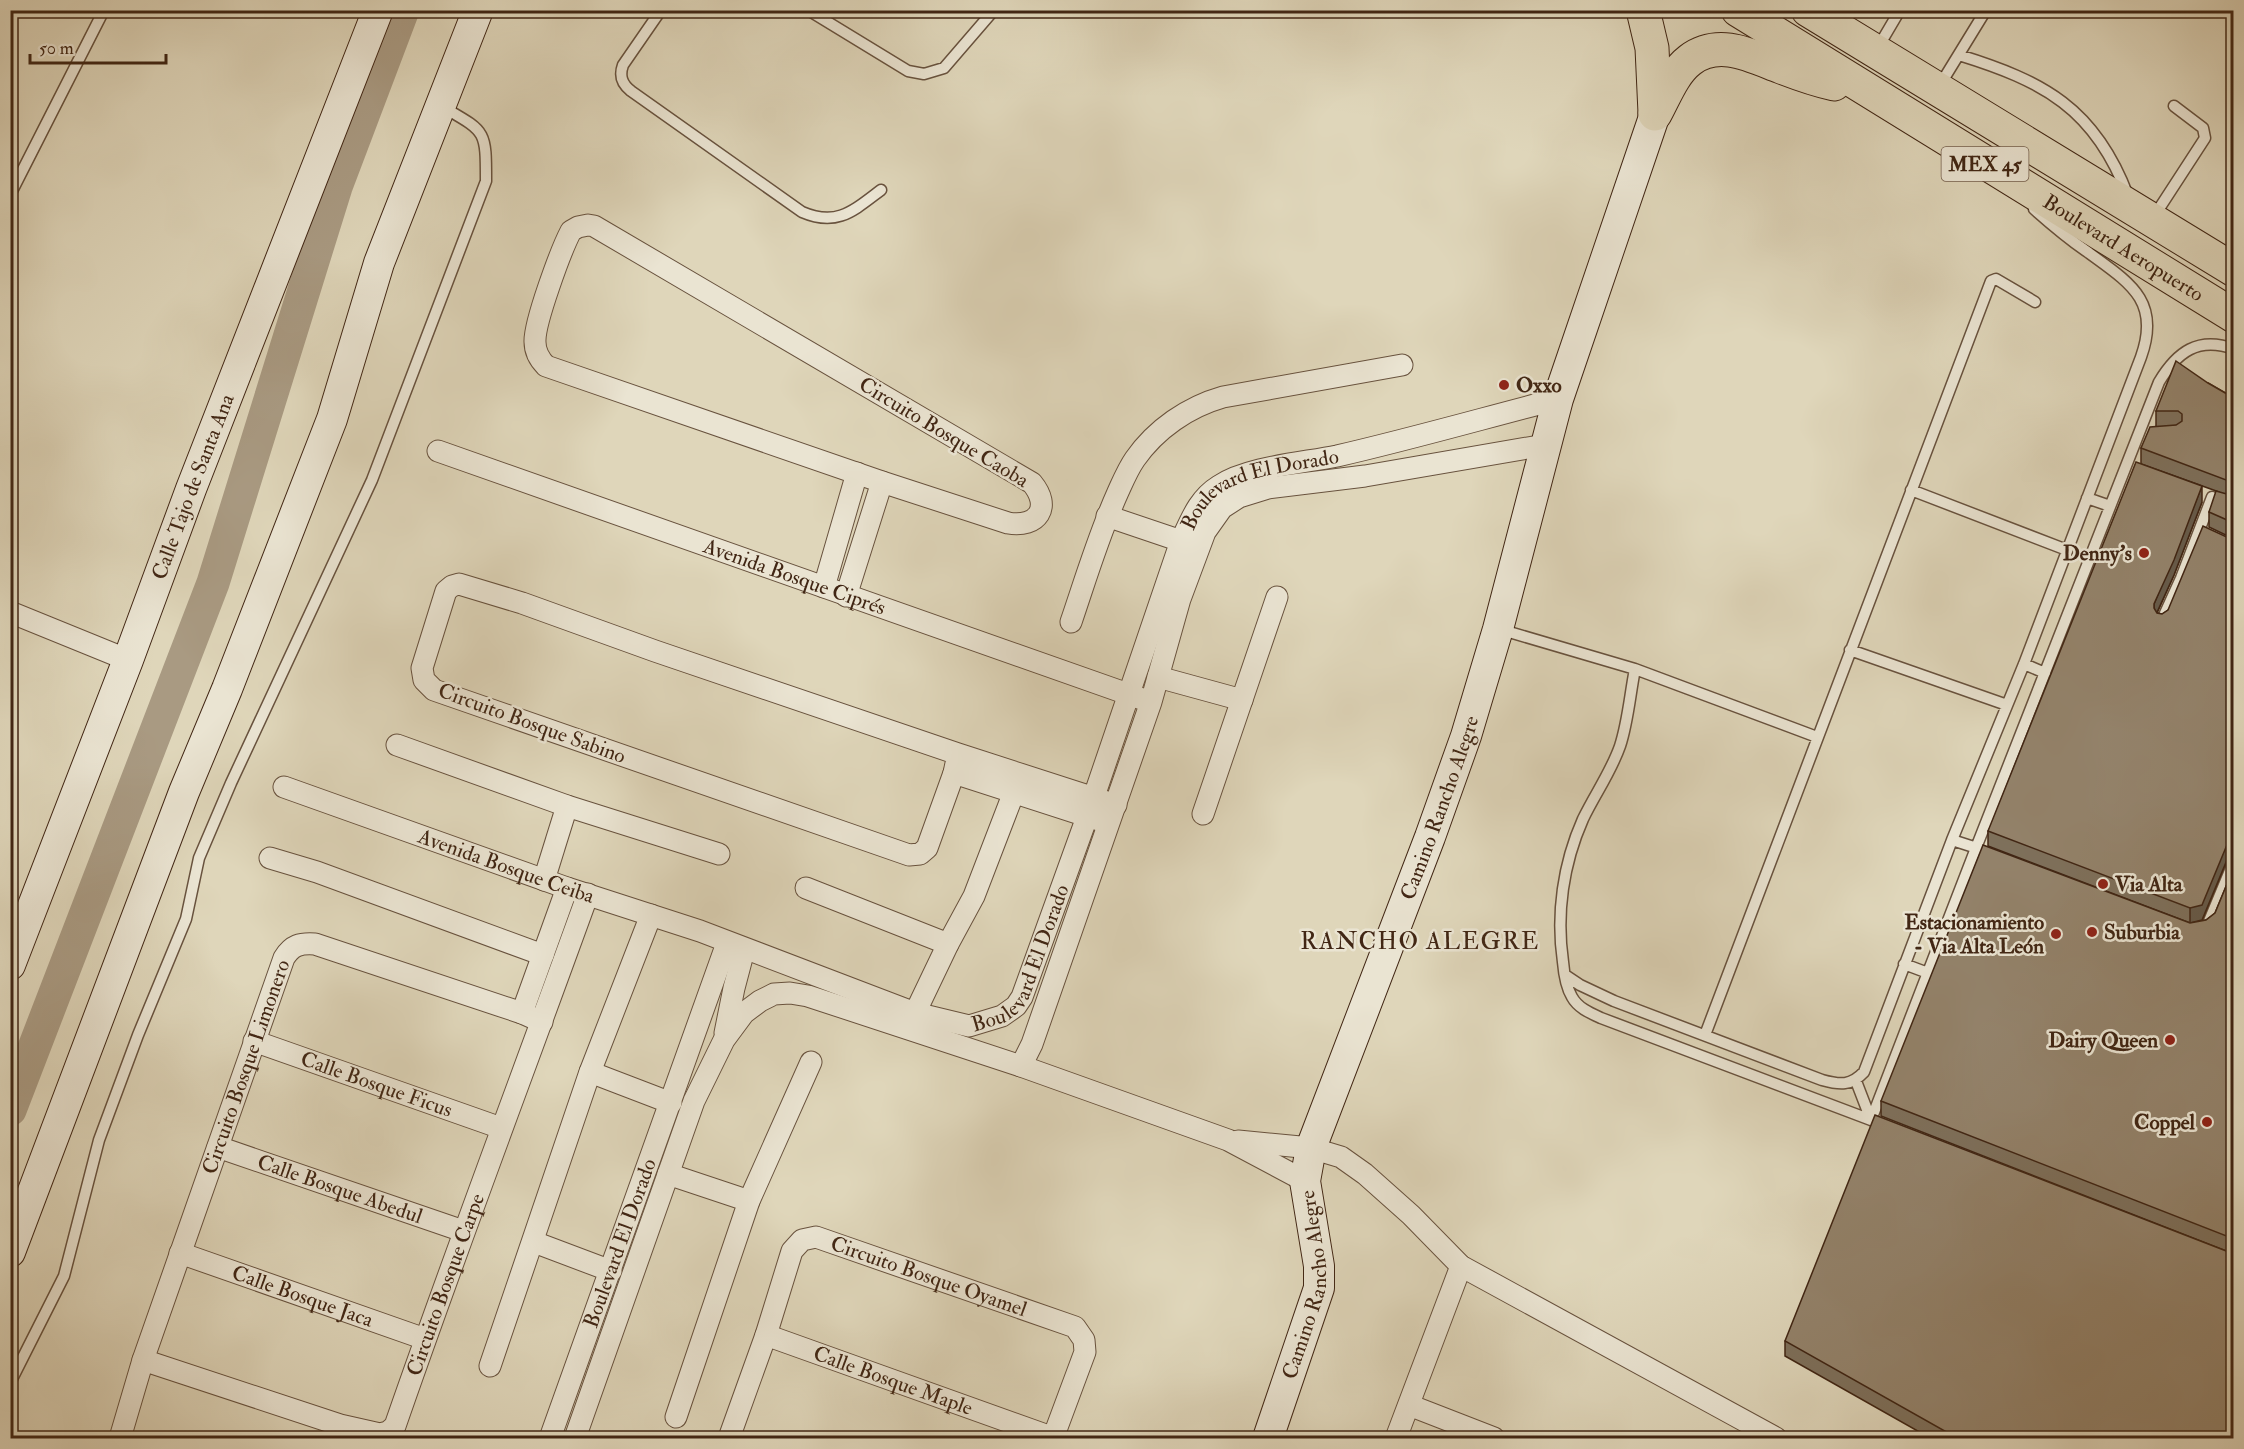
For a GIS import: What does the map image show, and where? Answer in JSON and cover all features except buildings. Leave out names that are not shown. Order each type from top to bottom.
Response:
[{"type":"highway","points":[[1643,10],[1652,48],[1655,114]]},
{"type":"highway","name":"Boulevard Aeropuerto","points":[[1738,10],[1992,169],[2234,316]]},
{"type":"highway","name":"Boulevard Aeropuerto","points":[[1808,10],[1936,91],[2234,270]]},
{"type":"highway","points":[[1655,114],[1679,72],[1689,61],[1702,53],[1716,50],[1743,53],[1831,83],[1864,89]]},
{"type":"street","name":"Calle Tajo de Santa Ana","points":[[10,965],[17,928],[128,660],[191,489],[378,10]]},
{"type":"street","points":[[10,1252],[184,792],[227,689],[327,430],[380,263],[478,10]]},
{"type":"street","points":[[1545,445],[1558,399],[1655,114]]},
{"type":"street","name":"Circuito Bosque Caoba","points":[[582,226],[594,226],[1032,483],[1040,496],[1039,514],[1029,523],[1008,523],[882,482],[546,366],[538,357],[535,339],[546,299],[571,231],[582,226]]},
{"type":"street","points":[[1071,622],[1107,516],[1135,459],[1170,423],[1205,402],[1223,397],[1402,365]]},
{"type":"street","name":"Boulevard El Dorado","points":[[550,1438],[708,994],[736,946],[915,1013],[969,1026],[1002,1016],[1016,1006],[1022,997],[1181,541],[1196,507],[1206,495],[1221,484],[1248,474],[1360,449],[1558,399]]},
{"type":"street","points":[[1475,420],[1480,455]]},
{"type":"street","name":"Boulevard El Dorado","points":[[1021,1066],[1032,1044],[1113,814],[1151,702],[1180,599],[1205,532],[1221,508],[1239,497],[1269,488],[1365,476],[1545,445]]},
{"type":"street","name":"Camino Rancho Alegre","points":[[1268,1438],[1319,1288],[1319,1266],[1305,1181],[1311,1148],[1430,837],[1466,736],[1498,629],[1545,445]]},
{"type":"street","points":[[1360,449],[1365,476]]},
{"type":"street","name":"Avenida Bosque Ciprés","points":[[438,451],[1151,702]]},
{"type":"street","points":[[825,587],[857,473]]},
{"type":"street","points":[[846,596],[882,482]]},
{"type":"street","points":[[1107,516],[1181,541]]},
{"type":"street","name":"Circuito Bosque Sabino","points":[[956,763],[927,848],[920,854],[909,855],[434,690],[424,680],[422,668],[446,591],[459,584],[522,603],[956,763],[1113,814]]},
{"type":"street","points":[[1203,814],[1277,597]]},
{"type":"street","points":[[10,612],[128,660]]},
{"type":"street","points":[[1158,677],[1242,700]]},
{"type":"street","points":[[397,745],[567,806],[719,854]]},
{"type":"street","name":"Circuito Bosque Sabino","points":[[956,763],[1014,792],[1090,807]]},
{"type":"street","name":"Avenida Bosque Ceiba","points":[[284,787],[567,888],[700,931],[736,946]]},
{"type":"street","points":[[915,1013],[974,896],[1014,792]]},
{"type":"street","points":[[544,880],[567,806]]},
{"type":"street","points":[[270,858],[317,872],[543,955]]},
{"type":"street","points":[[522,1013],[567,888]]},
{"type":"street","points":[[806,888],[948,944]]},
{"type":"street","name":"Circuito Bosque Carpe","points":[[143,1360],[338,1432],[380,1434],[391,1430],[395,1425],[463,1231],[588,894]]},
{"type":"street","points":[[490,1366],[590,1072],[651,915]]},
{"type":"street","name":"Circuito Bosque Limonero","points":[[120,1438],[143,1360],[254,1041],[284,958],[295,945],[315,944],[522,1013],[542,1022]]},
{"type":"street","points":[[724,1040],[734,988],[736,946]]},
{"type":"street","name":"Boulevard El Dorado","points":[[577,1433],[694,1101],[724,1040],[738,1020],[750,1008],[774,994],[790,993],[834,1004],[1021,1066],[1228,1140],[1305,1181]]},
{"type":"street","name":"Calle Bosque Ficus","points":[[254,1041],[501,1128]]},
{"type":"street","points":[[676,1417],[749,1201],[811,1062]]},
{"type":"street","points":[[590,1072],[671,1103]]},
{"type":"street","name":"Boulevard El Dorado","points":[[1228,1140],[1311,1148],[1341,1157],[1365,1174],[1411,1215],[1461,1266],[1776,1438]]},
{"type":"street","name":"Calle Bosque Abedul","points":[[218,1147],[463,1231]]},
{"type":"street","points":[[668,1174],[749,1201]]},
{"type":"street","name":"Circuito Bosque Oyamel","points":[[729,1438],[766,1335],[792,1251],[802,1240],[816,1237],[1067,1323],[1081,1333],[1085,1352],[1053,1438]]},
{"type":"street","points":[[534,1242],[611,1271]]},
{"type":"street","name":"Calle Bosque Jaca","points":[[180,1253],[425,1340]]},
{"type":"street","points":[[1396,1438],[1461,1266]]},
{"type":"street","name":"Calle Bosque Maple","points":[[766,1335],[1053,1438]]},
{"type":"street","points":[[1409,1406],[1494,1438]]},
{"type":"street","points":[[577,1433],[599,1435]]},
{"type":"lane","points":[[10,195],[104,10]]},
{"type":"lane","points":[[662,10],[623,65],[622,80],[631,91],[802,212],[817,218],[828,219],[852,212],[881,190]]},
{"type":"lane","points":[[808,10],[908,71],[924,74],[944,68],[994,10]]},
{"type":"lane","points":[[1875,52],[1900,10]]},
{"type":"lane","points":[[1936,91],[1986,10]]},
{"type":"lane","points":[[1959,55],[2027,79],[2068,105],[2085,122],[2103,147],[2142,215],[2205,138],[2205,133],[2199,124],[2174,106]]},
{"type":"lane","points":[[10,1383],[64,1276],[99,1140],[138,1035],[186,919],[199,858],[235,773],[372,480],[486,181],[486,146],[478,127],[441,106]]},
{"type":"lane","points":[[1565,975],[1580,985],[1614,1001],[1822,1080],[1846,1084],[1856,1081],[1864,1072],[1952,840],[2024,664],[2145,346],[2148,323],[2146,310],[2136,291],[2053,226],[1992,169]]},
{"type":"lane","points":[[1705,1035],[1990,282],[1996,279],[2035,302]]},
{"type":"lane","points":[[1877,1122],[1928,974],[1981,850],[2045,673],[2110,506],[2131,468],[2159,382],[2175,358],[2188,349],[2217,344],[2234,349]]},
{"type":"lane","points":[[1911,490],[2067,550]]},
{"type":"lane","points":[[2161,622],[2218,499],[2201,493]]},
{"type":"lane","points":[[2086,498],[2110,506]]},
{"type":"lane","points":[[1498,629],[1635,669],[1817,737]]},
{"type":"lane","points":[[1850,650],[2007,705]]},
{"type":"lane","points":[[2024,664],[2045,673]]},
{"type":"lane","points":[[1635,669],[1621,744],[1611,768],[1583,819],[1573,844],[1560,899],[1560,930],[1565,975],[1572,998],[1587,1011],[1877,1122]]},
{"type":"lane","points":[[1952,840],[1981,850]]},
{"type":"lane","points":[[2196,931],[2208,925],[2234,861]]},
{"type":"lane","points":[[1905,964],[1928,974]]},
{"type":"lane","points":[[1856,1081],[1877,1122]]},
{"type":"waterway","points":[[10,1110],[213,583],[336,187],[403,10]]},
{"type":"place","name":"Oxxo","points":[[1504,385]]},
{"type":"place","name":"Denny's","points":[[2144,553]]},
{"type":"place","name":"Via Alta","points":[[2103,884]]},
{"type":"place","name":"Suburbia","points":[[2092,932]]},
{"type":"place","name":"Estacionamiento - Via Alta León","points":[[2056,934]]},
{"type":"place","name":"Dairy Queen","points":[[2170,1040]]},
{"type":"place","name":"Coppel","points":[[2207,1122]]},
{"type":"district","name":"RANCHO ALEGRE","points":[[1420,941]]}]
